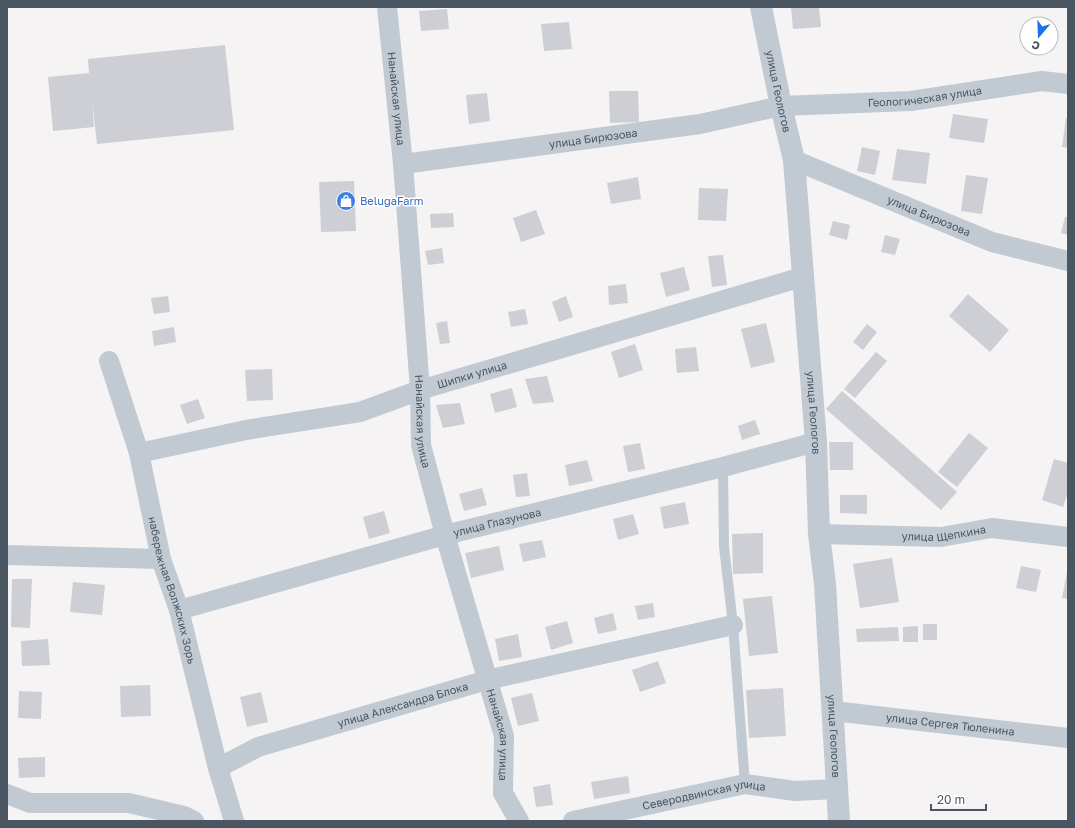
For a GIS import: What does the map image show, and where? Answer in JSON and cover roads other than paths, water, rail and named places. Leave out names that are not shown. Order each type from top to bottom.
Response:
[{"type":"street","name":"Нанайская улица","points":[[387,7],[404,164],[420,390],[422,445],[445,535],[504,736],[503,793],[519,821]]},
{"type":"street","name":"улица Геологов","points":[[761,7],[781,106],[794,160],[816,442],[819,534],[825,584],[839,821]]},
{"type":"street","name":"Геологическая улица","points":[[781,106],[911,101],[1042,81],[1068,84]]},
{"type":"street","name":"улица Бирюзова","points":[[404,164],[700,124],[781,106]]},
{"type":"street","name":"улица Бирюзова","points":[[794,160],[992,242],[1068,261]]},
{"type":"street","name":"Шипки улица","points":[[138,453],[246,430],[360,412],[420,390],[802,277]]},
{"type":"street","name":"набережная Волжских Зорь","points":[[108,361],[138,453],[161,559],[179,610],[218,768],[234,821]]},
{"type":"street","name":"улица Глазунова","points":[[179,610],[445,535],[723,467],[816,442]]},
{"type":"street","name":"улица Щепкина","points":[[819,534],[941,537],[992,528],[1068,537]]},
{"type":"street","points":[[7,555],[161,559]]},
{"type":"street","name":"улица Александра Блока","points":[[218,768],[258,747],[487,680],[733,625]]},
{"type":"street","name":"улица Сергея Тюленина","points":[[833,711],[1068,738]]},
{"type":"street","name":"Северодвинская улица","points":[[573,821],[745,784],[795,790],[837,789]]},
{"type":"street","points":[[7,794],[30,803],[129,803],[184,816],[194,821]]},
{"type":"lane","points":[[723,467],[724,547],[733,625],[745,784]]},
{"type":"place","name":"BelugaFarm","points":[[346,201]]}]
